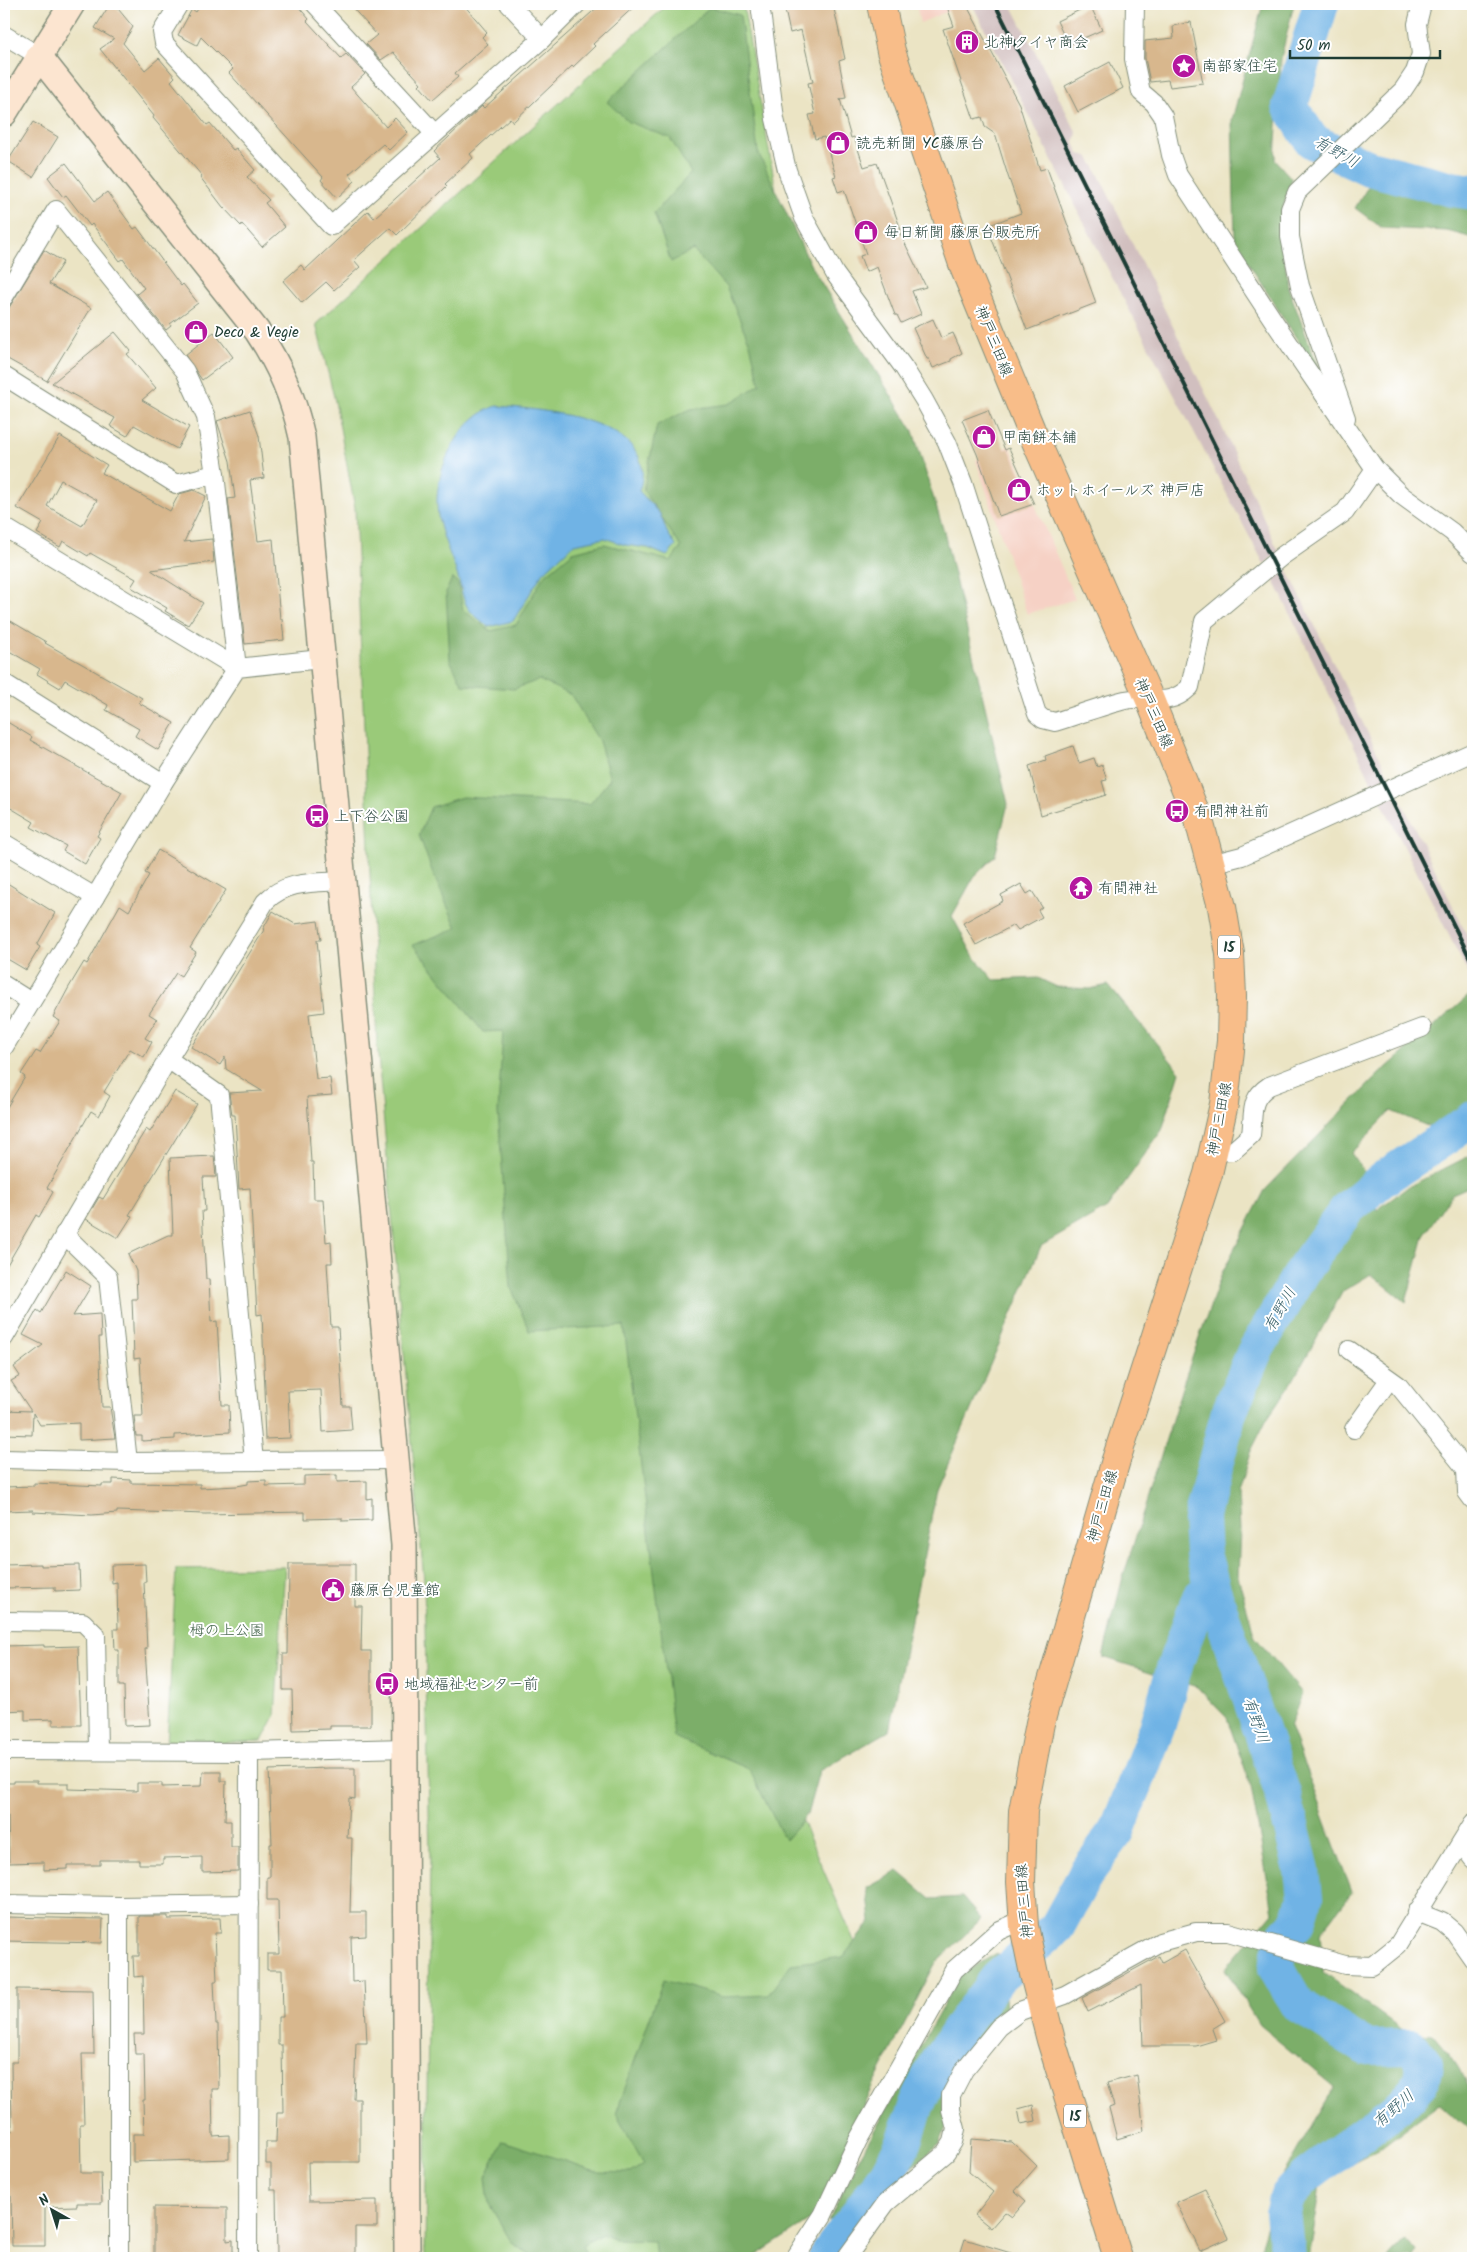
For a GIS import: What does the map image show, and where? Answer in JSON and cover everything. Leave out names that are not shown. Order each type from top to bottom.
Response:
[{"type":"main road","name":"神戸三田線","points":[[881,4],[891,51],[964,267],[1031,430],[1150,700],[1200,824],[1222,908],[1230,954],[1232,996],[1231,1041],[1224,1104],[1208,1174],[1116,1460],[1040,1723],[1023,1811],[1021,1882],[1024,1922],[1034,1974],[1118,2258]]},
{"type":"street","points":[[4,114],[72,4]]},
{"type":"street","points":[[179,4],[162,32],[164,43],[331,226],[542,39],[577,4]]},
{"type":"street","points":[[315,4],[434,133]]},
{"type":"street","points":[[509,4],[542,39]]},
{"type":"street","points":[[760,4],[775,119],[787,170],[804,218],[835,274],[904,368],[947,442],[963,483],[1037,714],[1043,719],[1055,722],[1127,699],[1174,699],[1190,687],[1204,621],[1282,556],[1345,512],[1375,469]]},
{"type":"street","points":[[1134,4],[1134,59],[1141,92],[1154,103],[1163,116],[1171,155],[1178,175],[1375,469],[1401,495],[1452,532],[1473,553]]},
{"type":"street","points":[[1352,437],[1300,286],[1290,237],[1290,209],[1297,192],[1403,90],[1415,72],[1420,54],[1418,24],[1422,4]]},
{"type":"street","points":[[4,35],[39,56],[257,331],[271,352],[284,378],[295,406],[302,437],[321,659],[344,881],[398,1460],[404,1545],[407,2258]]},
{"type":"street","points":[[4,297],[56,210],[185,371],[206,417],[216,474],[238,668],[163,783],[4,1047]]},
{"type":"street","points":[[4,376],[176,484],[216,474]]},
{"type":"street","points":[[4,527],[238,668],[321,659]]},
{"type":"street","points":[[4,683],[163,783]]},
{"type":"street","points":[[1211,864],[1242,856],[1473,752]]},
{"type":"street","points":[[4,843],[95,897]]},
{"type":"street","points":[[4,1338],[168,1059],[265,902],[273,894],[295,884],[344,881]]},
{"type":"street","points":[[4,985],[30,1002]]},
{"type":"street","points":[[1213,1152],[1233,1151],[1251,1135],[1255,1102],[1259,1093],[1269,1086],[1422,1028]]},
{"type":"street","points":[[168,1059],[219,1095],[254,1461]]},
{"type":"street","points":[[64,1234],[108,1277],[128,1462]]},
{"type":"street","points":[[1349,1350],[1398,1385],[1466,1468],[1467,1492],[1473,1500]]},
{"type":"street","points":[[1354,1429],[1389,1380]]},
{"type":"street","points":[[4,1459],[128,1462],[398,1460]]},
{"type":"street","points":[[4,1621],[83,1622],[96,1635],[98,1751]]},
{"type":"street","points":[[4,1750],[249,1752],[406,1748]]},
{"type":"street","points":[[248,2258],[249,1752]]},
{"type":"street","points":[[846,2258],[886,2203],[946,2153],[953,2142],[956,2129],[951,2110],[951,2095],[964,2070],[1000,2027],[1020,2011],[1065,1995],[1160,1942],[1196,1932],[1228,1932],[1345,1965],[1372,1966],[1398,1945],[1473,1824]]},
{"type":"street","points":[[1461,1843],[1473,1859]]},
{"type":"street","points":[[4,1904],[118,1906],[249,1904]]},
{"type":"street","points":[[118,1906],[120,2258]]},
{"type":"street","points":[[1417,1912],[1442,1922],[1454,1932],[1473,1959]]},
{"type":"street","points":[[802,2256],[858,2140],[954,1970],[998,1932],[1024,1922]]},
{"type":"shaded area","points":[[916,4],[964,4],[920,23]]},
{"type":"shaded area","points":[[972,4],[1011,4],[1077,133],[1074,143],[1079,154],[1088,156],[1096,169],[1220,423],[1279,552],[1264,564],[1116,285]]},
{"type":"shaded area","points":[[1010,446],[1075,599],[1027,614],[976,460]]},
{"type":"shaded area","points":[[1283,561],[1391,780],[1375,789],[1270,572]]},
{"type":"shaded area","points":[[1397,792],[1473,947],[1473,970],[1468,973],[1381,801]]},
{"type":"green space","points":[[668,4],[743,4],[782,224],[768,399],[717,538],[633,1323],[776,1761],[865,1966],[661,2258],[425,2258],[430,1858],[424,1581],[377,1044],[355,508],[335,401],[316,324]]},
{"type":"green space","points":[[1263,4],[1294,4],[1281,58],[1275,160],[1292,179],[1280,217],[1288,287],[1323,380],[1235,242],[1232,120]]},
{"type":"green space","points":[[710,7],[740,15],[758,152],[811,266],[913,431],[944,532],[1008,804],[995,856],[974,877],[952,916],[973,955],[994,980],[1038,978],[1057,987],[1090,989],[1108,985],[1180,1072],[1162,1130],[1107,1208],[1041,1246],[937,1489],[889,1731],[819,1771],[807,1815],[785,1840],[749,1769],[674,1737],[624,1326],[529,1331],[511,1287],[498,1112],[503,1031],[483,1032],[413,945],[457,928],[434,876],[419,835],[431,807],[462,797],[590,804],[610,779],[599,741],[571,695],[539,680],[514,689],[463,685],[450,660],[446,592],[452,578],[458,583],[463,610],[491,631],[516,625],[543,577],[573,552],[604,544],[671,561],[681,547],[643,490],[657,425],[691,409],[729,404],[760,384],[750,344],[726,287],[693,250],[671,262],[654,213],[691,173],[670,138],[629,122],[607,102]]},
{"type":"green space","points":[[1369,185],[1391,185],[1473,199],[1473,238],[1447,231],[1382,228],[1355,208]]},
{"type":"green space","points":[[1473,992],[1473,1105],[1430,1127],[1391,1111],[1351,1153],[1365,1173],[1377,1210],[1408,1187],[1473,1154],[1473,1185],[1452,1194],[1424,1236],[1406,1302],[1371,1274],[1343,1291],[1291,1384],[1267,1419],[1250,1453],[1238,1493],[1240,1529],[1238,1577],[1255,1637],[1302,1693],[1290,1727],[1352,1892],[1320,1934],[1324,1973],[1407,2033],[1433,2035],[1464,2077],[1471,2100],[1473,2128],[1469,2129],[1439,2104],[1380,2149],[1320,2179],[1309,2258],[1260,2258],[1261,2244],[1284,2173],[1334,2087],[1259,2025],[1225,1969],[1273,1912],[1251,1787],[1227,1718],[1197,1687],[1103,1657],[1122,1581],[1184,1381],[1222,1273],[1265,1190],[1378,1075]]},
{"type":"green space","name":"栂の上公園","points":[[285,1567],[275,1716],[262,1741],[167,1745],[176,1569]]},
{"type":"green space","points":[[898,1871],[931,1899],[962,1897],[981,1919],[935,1964],[867,2097],[825,2198],[810,2220],[752,2258],[656,2258],[654,2241],[615,2240],[602,2234],[582,2245],[588,2258],[534,2258],[512,2243],[489,2204],[486,2177],[503,2141],[599,2172],[630,2173],[644,2164],[616,2114],[663,1980],[723,1997],[768,1995],[791,1964],[843,1957],[871,1921],[867,1888]]},
{"type":"green space","points":[[997,1953],[1007,2011],[945,2085],[947,2124],[940,2144],[903,2174],[877,2162],[842,2212],[828,2221],[858,2160],[960,1975]]},
{"type":"green space","points":[[1405,2239],[1417,2251],[1413,2258],[1389,2258]]},
{"type":"water","points":[[497,406],[568,415],[594,423],[617,434],[634,448],[642,467],[639,491],[660,514],[667,532],[676,546],[667,556],[648,548],[625,545],[605,538],[574,544],[542,574],[513,621],[489,627],[471,612],[465,603],[439,522],[437,504],[441,474],[453,445],[472,420]]},
{"type":"building","points":[[110,4],[114,4],[133,27],[123,43],[145,70],[159,58],[175,77],[171,81],[207,125],[210,123],[233,150],[236,148],[255,170],[247,177],[269,200],[265,203],[285,227],[262,247],[242,224],[241,226],[223,207],[200,177],[202,176],[153,118],[154,116],[100,49],[114,39],[95,28]]},
{"type":"building","points":[[201,4],[296,4],[309,19],[307,21],[341,58],[346,54],[365,74],[351,87],[386,127],[395,118],[408,132],[389,150],[383,144],[349,174],[355,181],[337,198],[321,180],[323,177],[229,73],[233,69],[201,37],[197,45],[178,35],[192,9],[196,12]]},
{"type":"building","points":[[349,4],[463,4],[487,32],[482,37],[488,44],[455,73],[458,77],[432,100],[419,85],[421,83],[393,52],[381,60],[366,44],[377,35]]},
{"type":"building","points":[[601,4],[637,4],[593,44],[595,46],[573,67],[513,122],[510,118],[470,154],[473,158],[445,184],[447,186],[397,235],[390,228],[354,260],[360,267],[334,290],[326,282],[302,303],[283,281],[301,265],[305,270],[368,211],[374,218],[440,158],[434,151],[482,106],[484,108]]},
{"type":"building","points":[[809,4],[833,4],[845,59],[839,61],[846,98],[840,99],[851,138],[854,137],[864,167],[877,163],[901,230],[899,231],[926,287],[912,291],[921,314],[901,323],[897,315],[895,315],[877,267],[866,272],[860,256],[866,254],[844,190],[838,192],[833,177],[836,176],[824,137],[815,139],[809,115],[815,114],[808,83],[813,82],[801,30],[790,33],[785,10]]},
{"type":"building","points":[[946,4],[966,4],[1019,104],[1040,170],[1047,168],[1096,303],[1027,330],[987,226],[1021,213],[995,134],[985,127],[982,117],[974,119],[943,29],[954,26]]},
{"type":"building","points":[[1090,5],[1102,30],[1068,45],[1057,21]]},
{"type":"building","points":[[1191,22],[1203,83],[1170,87],[1168,80],[1150,82],[1145,58],[1145,41],[1174,38],[1173,26]]},
{"type":"building","points":[[1110,62],[1123,88],[1078,112],[1065,86]]},
{"type":"building","points":[[33,122],[58,137],[33,177],[8,161]]},
{"type":"building","points":[[66,163],[95,201],[107,192],[134,229],[137,227],[181,286],[183,284],[198,303],[170,324],[171,326],[166,330],[137,294],[144,288],[123,259],[120,261],[92,224],[90,226],[66,195],[63,197],[48,177]]},
{"type":"building","points":[[44,250],[63,262],[49,284],[91,308],[47,381],[4,357],[4,316]]},
{"type":"building","points":[[933,319],[941,338],[953,333],[962,353],[951,359],[951,361],[933,368],[913,328]]},
{"type":"building","points":[[115,332],[131,351],[127,354],[156,388],[142,400],[189,427],[177,449],[134,425],[127,436],[110,426],[115,418],[52,383]]},
{"type":"building","points":[[214,332],[233,357],[202,380],[185,355]]},
{"type":"building","points":[[250,410],[259,436],[264,478],[250,480],[258,541],[273,539],[280,619],[282,619],[284,640],[245,644],[228,499],[235,498],[230,461],[217,421]]},
{"type":"building","points":[[988,410],[1005,450],[1009,448],[1034,504],[999,516],[977,454],[962,420]]},
{"type":"building","points":[[60,436],[107,465],[102,473],[170,511],[179,494],[194,490],[206,496],[184,542],[212,539],[214,562],[151,570],[203,603],[188,625],[165,611],[167,608],[131,587],[136,579],[90,553],[88,556],[63,541],[60,547],[37,533],[43,523],[17,508]],"holes":[[[61,480],[97,500],[82,526],[47,506]]]},
{"type":"building","points":[[4,617],[45,643],[142,698],[139,703],[174,723],[158,750],[135,736],[139,729],[106,710],[108,705],[65,680],[60,688],[37,674],[40,669],[4,648]]},
{"type":"building","points":[[4,720],[32,737],[30,740],[122,792],[97,836],[100,838],[85,864],[63,851],[66,846],[31,827],[34,822],[4,804]]},
{"type":"building","points":[[1073,746],[1079,763],[1094,758],[1097,767],[1102,765],[1107,780],[1102,781],[1106,795],[1041,815],[1029,766],[1046,760],[1045,756]]},
{"type":"building","points":[[158,850],[226,890],[190,948],[196,952],[181,976],[176,973],[149,1014],[157,1019],[145,1038],[152,1042],[144,1057],[130,1049],[104,1092],[110,1096],[99,1116],[91,1111],[47,1188],[53,1192],[39,1217],[36,1215],[4,1270],[4,1112],[25,1077],[21,1074],[36,1051],[40,1053],[60,1021],[53,1017],[69,987],[84,962],[87,964],[120,905],[129,911],[149,875],[145,873]]},
{"type":"building","points":[[4,881],[55,913],[37,945],[40,947],[26,970],[4,957]]},
{"type":"building","points":[[1021,884],[1027,894],[1032,891],[1042,907],[1038,910],[1042,917],[1018,930],[1014,925],[976,945],[963,923],[1003,901],[1001,895]]},
{"type":"building","points":[[273,911],[295,924],[318,921],[321,940],[317,940],[324,1012],[309,1014],[316,1079],[330,1078],[332,1095],[307,1097],[311,1162],[313,1162],[314,1199],[323,1199],[326,1242],[331,1241],[332,1263],[327,1263],[331,1327],[338,1327],[343,1406],[350,1406],[352,1430],[323,1432],[321,1390],[288,1391],[290,1438],[265,1439],[264,1414],[266,1414],[262,1314],[257,1315],[250,1188],[239,1189],[235,1115],[232,1115],[229,1093],[262,1091],[226,1069],[225,1057],[220,1065],[191,1047],[264,930]]},
{"type":"building","points":[[175,1091],[197,1104],[129,1215],[132,1216],[118,1238],[86,1219],[99,1197],[103,1199],[146,1129],[150,1132]]},
{"type":"building","points":[[214,1156],[216,1177],[203,1177],[205,1211],[202,1211],[206,1279],[209,1279],[211,1322],[217,1321],[222,1405],[229,1405],[230,1432],[175,1435],[175,1439],[142,1441],[142,1436],[136,1436],[134,1416],[143,1416],[140,1358],[134,1359],[132,1299],[137,1299],[136,1271],[128,1254],[168,1235],[173,1235],[170,1158]]},
{"type":"building","points":[[66,1270],[91,1286],[73,1316],[100,1314],[102,1407],[110,1407],[115,1438],[79,1440],[79,1423],[40,1425],[33,1413],[32,1435],[4,1434],[4,1410],[31,1411],[11,1381],[20,1376],[14,1367],[43,1345],[23,1335],[37,1310],[41,1313]]},
{"type":"building","points":[[337,1475],[337,1482],[367,1481],[367,1499],[372,1498],[372,1520],[342,1521],[342,1518],[305,1519],[305,1512],[205,1514],[117,1511],[117,1513],[92,1515],[33,1512],[33,1510],[4,1511],[4,1487],[34,1486],[34,1483],[102,1486],[102,1484],[113,1484],[113,1479],[131,1480],[131,1483],[200,1484],[200,1488],[237,1486],[248,1484],[248,1481],[266,1480],[266,1486],[304,1485],[304,1476]]},
{"type":"building","points":[[41,1564],[41,1566],[79,1565],[80,1590],[55,1591],[55,1587],[4,1588],[4,1565]]},
{"type":"building","points":[[145,1564],[147,1649],[145,1649],[150,1725],[125,1726],[124,1686],[119,1686],[119,1650],[115,1650],[114,1629],[118,1629],[117,1582],[112,1583],[111,1565]]},
{"type":"building","points":[[289,1564],[355,1564],[355,1606],[362,1606],[361,1651],[371,1651],[371,1726],[330,1726],[330,1729],[293,1730],[292,1690],[283,1690],[283,1654],[288,1654]]},
{"type":"building","points":[[44,1645],[44,1647],[78,1646],[81,1725],[53,1725],[53,1719],[25,1720],[25,1710],[4,1711],[4,1646]]},
{"type":"building","points":[[355,1768],[355,1799],[349,1798],[347,1838],[352,1838],[350,1912],[366,1912],[366,1936],[351,1937],[352,1982],[364,1981],[367,2043],[356,2043],[354,2099],[360,2099],[360,2162],[308,2162],[309,2201],[377,2200],[377,2227],[355,2227],[355,2257],[281,2258],[281,2255],[277,2255],[276,2190],[271,2190],[271,2164],[266,2164],[266,2142],[276,2142],[277,2113],[283,2113],[282,2045],[278,2045],[278,2017],[283,2017],[282,1970],[267,1970],[267,1954],[279,1954],[278,1900],[267,1900],[267,1877],[270,1877],[270,1844],[272,1844],[269,1770]]},
{"type":"building","points":[[203,1772],[221,1772],[221,1781],[226,1781],[225,1821],[231,1821],[231,1847],[238,1847],[238,1871],[202,1872],[202,1857],[163,1858],[163,1864],[139,1864],[139,1860],[100,1860],[100,1865],[67,1865],[67,1869],[44,1870],[44,1862],[9,1863],[8,1816],[4,1816],[4,1783],[37,1781],[37,1783],[68,1783],[68,1789],[137,1791],[137,1783],[162,1783],[162,1787],[202,1786]]},
{"type":"building","points":[[139,1916],[168,1916],[168,1919],[220,1918],[221,1933],[215,1933],[217,1981],[214,1981],[216,2024],[218,2024],[219,2089],[212,2089],[213,2136],[229,2135],[229,2159],[133,2162],[133,2134],[144,2134],[143,2100],[145,2100],[144,2054],[135,2054],[134,2034],[144,2034],[143,1976],[134,1977],[133,1956],[139,1956]]},
{"type":"building","points":[[4,1917],[103,1919],[102,1943],[4,1941]]},
{"type":"building","points":[[1185,1950],[1225,2021],[1212,2029],[1216,2040],[1196,2046],[1143,2046],[1141,1985],[1088,2012],[1082,1998],[1159,1956],[1162,1963]]},
{"type":"building","points":[[17,1989],[93,1990],[94,2054],[82,2054],[84,2124],[80,2124],[81,2173],[101,2173],[102,2203],[77,2203],[77,2206],[45,2207],[45,2246],[12,2246],[11,2196],[5,2196],[7,2131],[12,2131],[11,2062],[17,2062]]},
{"type":"building","points":[[1137,2075],[1144,2131],[1117,2139],[1109,2108],[1114,2106],[1107,2083]]},
{"type":"building","points":[[1033,2105],[1036,2121],[1021,2124],[1018,2109]]},
{"type":"building","points":[[971,2139],[1012,2142],[1037,2166],[1015,2191],[1026,2201],[1012,2217],[1005,2212],[991,2228],[975,2215],[993,2192],[969,2172]]},
{"type":"building","points":[[1205,2189],[1229,2238],[1200,2251],[1176,2202]]},
{"type":"building","points":[[154,2207],[227,2208],[227,2241],[233,2240],[233,2258],[154,2258]]},
{"type":"building","points":[[965,2239],[1014,2254],[1013,2258],[959,2258]]},
{"type":"waterway","name":"有野川","points":[[1321,4],[1290,106],[1312,141],[1369,168],[1452,189],[1473,192]]},
{"type":"waterway","name":"有野川","points":[[1288,2258],[1283,2213],[1287,2197],[1307,2176],[1397,2108],[1421,2083],[1425,2065],[1411,2047],[1367,2048],[1297,2004],[1276,1967],[1285,1935],[1298,1922],[1305,1898],[1302,1870],[1283,1794],[1212,1587],[1203,1553],[1201,1520],[1228,1415],[1254,1353],[1302,1271],[1348,1208],[1383,1179],[1473,1119]]},
{"type":"waterway","points":[[825,2258],[888,2173],[904,2142],[930,2075],[962,2025],[998,1978],[1057,1927],[1087,1872],[1117,1831],[1157,1728],[1177,1659],[1200,1597],[1212,1587]]},
{"type":"railway","points":[[995,4],[1473,964]]},
{"type":"place","name":"北神タイヤ商会","points":[[967,42]]},
{"type":"place","name":"南部家住宅","points":[[1184,66]]},
{"type":"place","name":"読売新聞 YC藤原台","points":[[838,143]]},
{"type":"place","name":"毎日新聞 藤原台販売所","points":[[866,232]]},
{"type":"place","name":"Deco & Vegie","points":[[196,332]]},
{"type":"place","name":"甲南餅本舗","points":[[984,437]]},
{"type":"place","name":"ホットホイールズ 神戸店","points":[[1019,490]]},
{"type":"place","name":"有間神社前","points":[[1177,811]]},
{"type":"place","name":"上下谷公園","points":[[317,816]]},
{"type":"place","name":"有間神社","points":[[1081,888]]},
{"type":"place","name":"藤原台児童館","points":[[333,1590]]},
{"type":"place","name":"地域福祉センター前","points":[[387,1684]]}]
